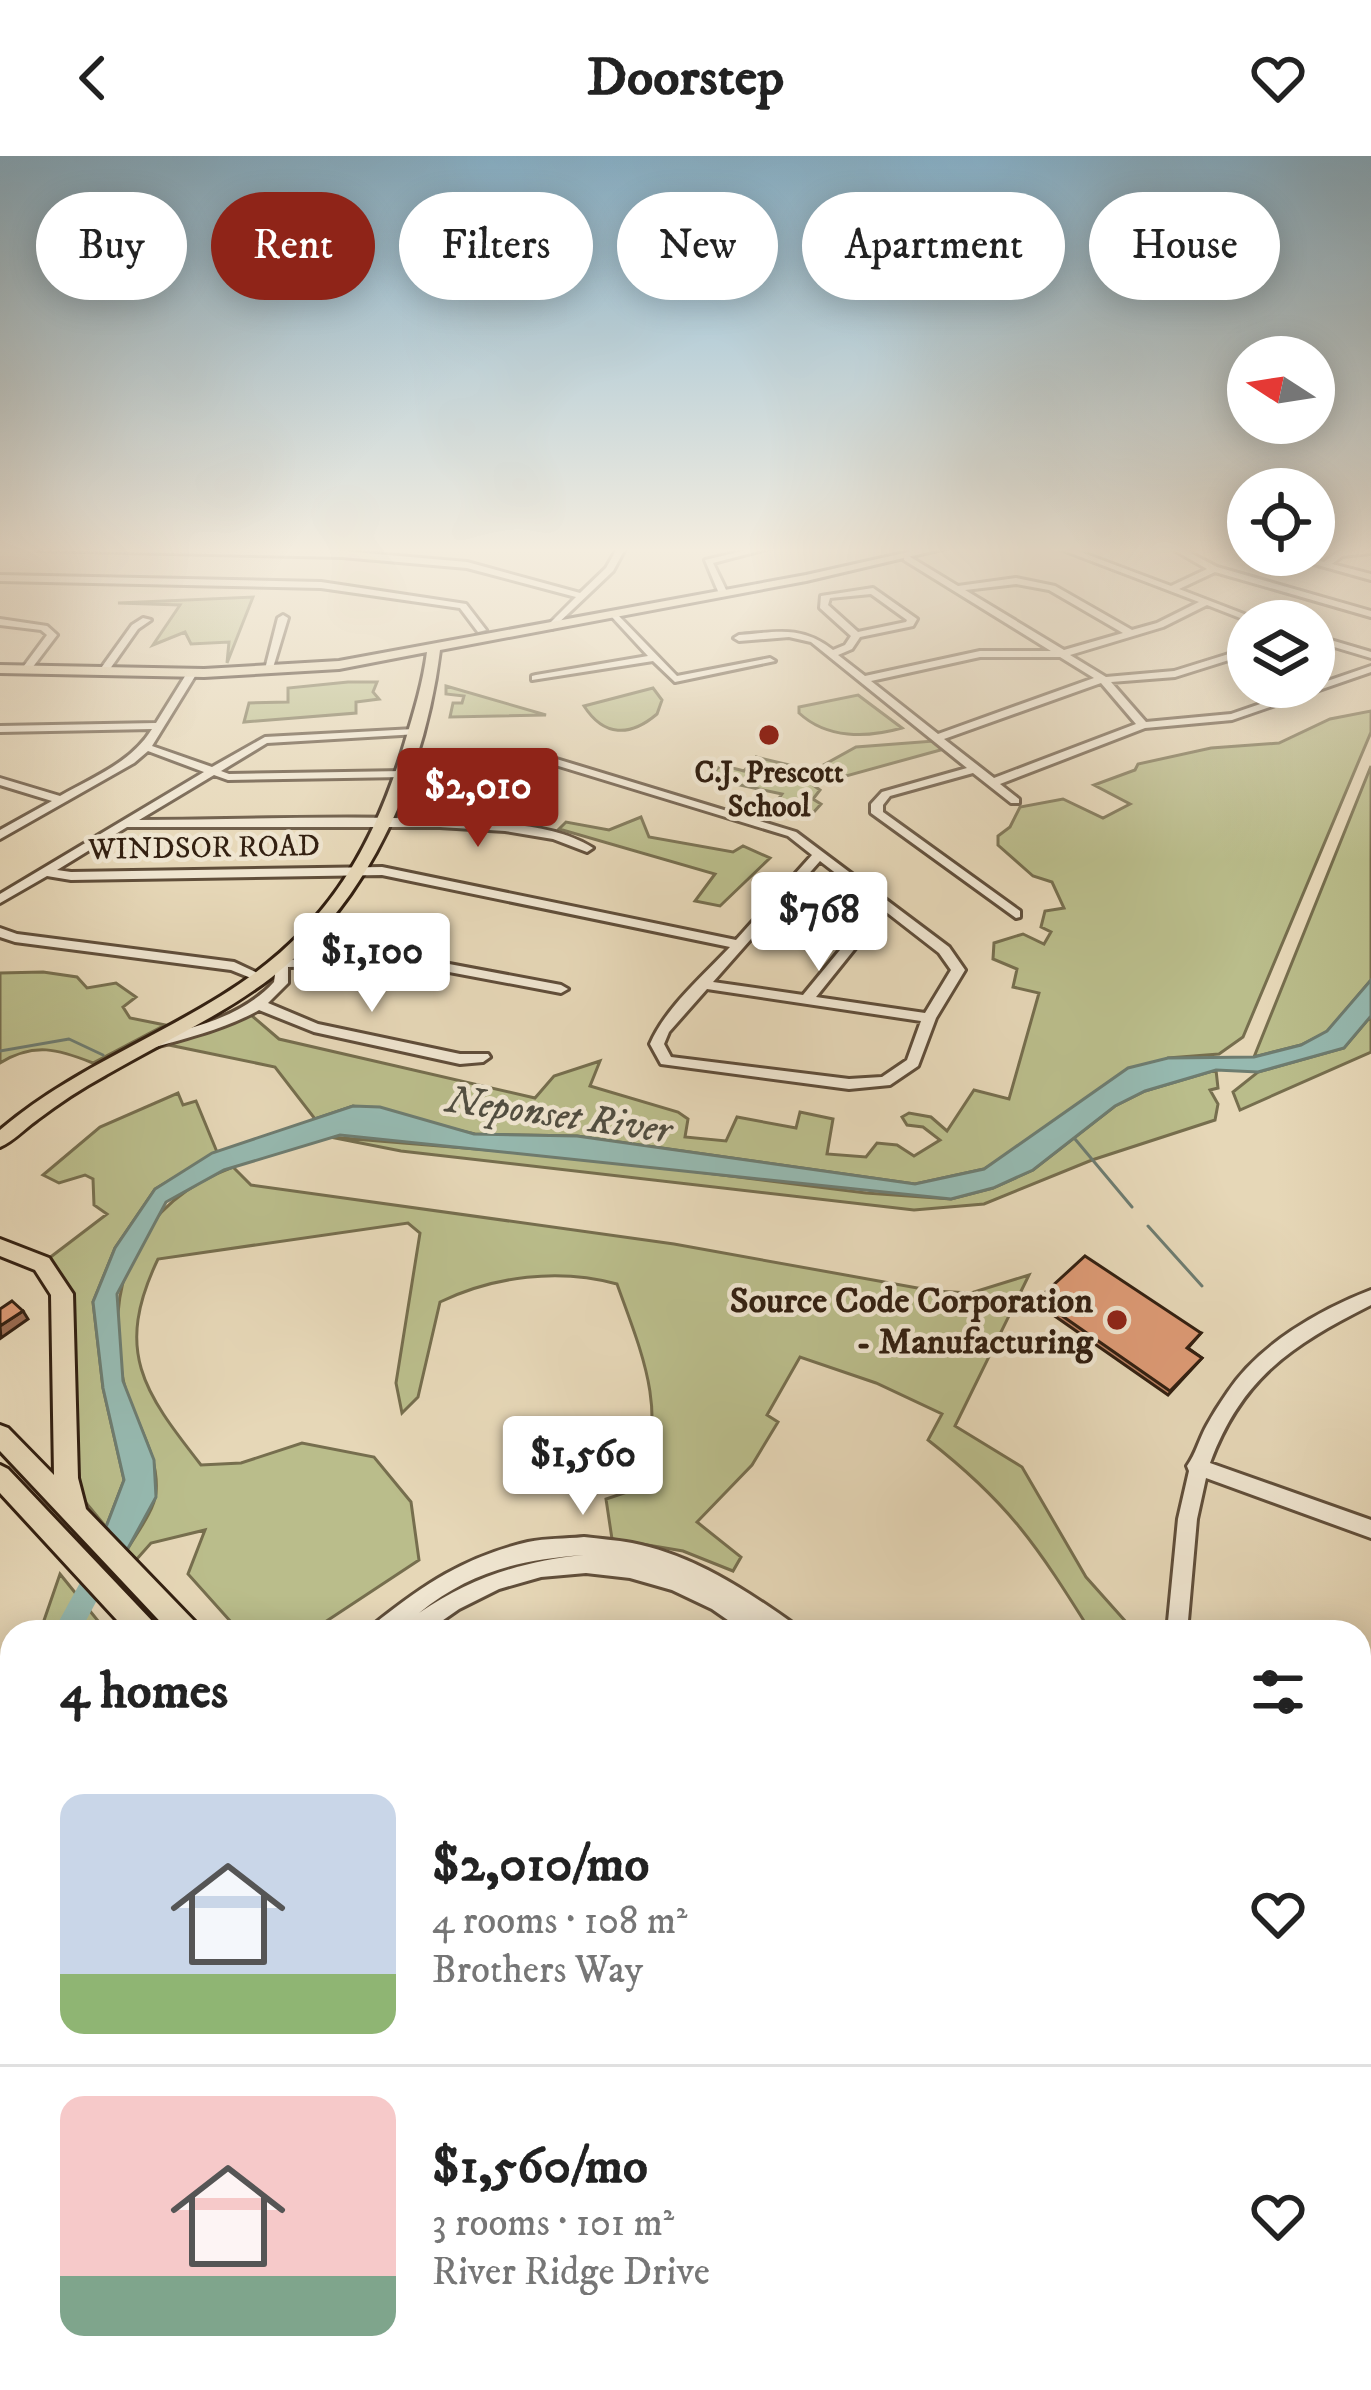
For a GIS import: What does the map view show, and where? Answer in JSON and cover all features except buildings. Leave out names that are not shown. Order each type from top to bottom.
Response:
[{"type":"main road","points":[[0,669],[267,671],[395,656],[433,658],[444,651]]},
{"type":"main road","points":[[0,1140],[73,1084],[282,963],[363,870],[388,822],[433,658]]},
{"type":"main road","points":[[0,1246],[42,1264],[62,1294],[67,1478],[93,1557]]},
{"type":"main road","points":[[0,1435],[76,1516]]},
{"type":"main road","points":[[0,1476],[114,1579],[170,1620]]},
{"type":"main road","points":[[114,1579],[139,1620]]},
{"type":"street","points":[[26,670],[40,651]]},
{"type":"street","points":[[104,671],[120,651]]},
{"type":"street","points":[[267,671],[273,651]]},
{"type":"street","points":[[649,651],[679,680],[770,661]]},
{"type":"street","points":[[828,651],[1016,801]]},
{"type":"street","points":[[832,654],[839,651]]},
{"type":"street","points":[[1058,651],[1103,679],[1142,725]]},
{"type":"street","points":[[866,680],[980,654],[1071,651]]},
{"type":"street","points":[[536,678],[655,658]]},
{"type":"street","points":[[938,738],[1103,679],[1175,674],[1227,658]]},
{"type":"street","points":[[992,783],[1142,725],[1232,717],[1371,669]]},
{"type":"street","points":[[0,835],[146,747],[191,673]]},
{"type":"street","points":[[0,729],[157,726]]},
{"type":"street","points":[[0,899],[271,737],[414,732]]},
{"type":"street","points":[[146,747],[210,772],[264,778],[404,774]]},
{"type":"street","points":[[410,754],[515,754],[559,762],[792,834],[820,853],[955,960],[959,976],[929,1018],[907,1070],[868,1084],[682,1065],[666,1061],[657,1046],[700,984],[820,853]]},
{"type":"street","points":[[974,769],[886,794],[877,804],[877,813],[1016,914]]},
{"type":"street","points":[[0,781],[60,800]]},
{"type":"street","points":[[123,824],[485,826],[587,848]]},
{"type":"street","name":"WINDSOR ROAD","points":[[46,872],[70,876],[363,870],[735,944]]},
{"type":"street","points":[[808,998],[884,904]]},
{"type":"street","points":[[0,932],[15,938],[234,966],[261,978]]},
{"type":"street","points":[[142,1046],[201,1030],[258,1004],[281,983],[282,963],[412,962],[561,989]]},
{"type":"street","points":[[700,984],[929,1018]]},
{"type":"street","points":[[258,1004],[314,1028],[460,1060],[483,1057]]},
{"type":"street","points":[[1178,1620],[1196,1466],[1229,1403],[1257,1370],[1311,1329],[1371,1298]]},
{"type":"street","points":[[1196,1466],[1371,1529]]},
{"type":"street","points":[[395,1620],[428,1593],[466,1574],[538,1550],[596,1546],[634,1550],[699,1571],[770,1620]]},
{"type":"street","points":[[425,1620],[454,1599],[502,1577],[571,1564],[626,1566],[689,1584],[744,1620]]},
{"type":"green space","points":[[377,682],[373,692],[379,699],[356,702],[356,713],[244,722],[249,703],[288,702],[288,688]]},
{"type":"green space","points":[[446,686],[546,715],[450,717],[453,703],[462,703],[464,696],[446,694]]},
{"type":"green space","points":[[653,688],[662,700],[657,714],[627,730],[600,724],[584,706]]},
{"type":"green space","points":[[858,695],[902,728],[848,734],[822,728],[799,713],[799,707]]},
{"type":"green space","points":[[1371,711],[1371,732],[1243,1037],[1219,1054],[1168,1058],[984,1169],[915,1184],[577,1136],[475,1134],[353,1106],[315,1119],[275,1067],[169,1045],[251,1015],[279,1039],[535,1098],[554,1076],[600,1061],[590,1086],[678,1112],[688,1119],[685,1137],[726,1141],[737,1117],[796,1128],[800,1112],[833,1119],[827,1154],[866,1157],[877,1143],[897,1145],[914,1156],[940,1140],[923,1127],[907,1125],[902,1117],[909,1113],[931,1117],[947,1131],[974,1090],[1009,1099],[1039,993],[1013,987],[1017,969],[993,959],[994,943],[1023,934],[1044,944],[1051,932],[1041,927],[1045,911],[1064,908],[1052,882],[1033,876],[998,845],[998,836],[1010,827],[1020,807],[1063,799],[1103,818],[1130,804],[1094,785],[1135,770],[1138,764],[1211,748],[1279,743],[1330,719]]},
{"type":"green space","points":[[934,741],[944,749],[813,785],[820,790],[813,799],[821,804],[813,813],[777,801],[782,794],[708,778],[721,765],[744,771],[756,757],[806,769],[792,770],[783,782],[789,784],[856,747]]},
{"type":"green space","points":[[1371,766],[1371,980],[1327,1032],[1301,1045],[1254,1057]]},
{"type":"green space","points":[[471,788],[487,798],[526,796],[532,805],[550,806],[525,823],[449,815],[450,792]]},
{"type":"green space","points":[[641,817],[649,837],[733,852],[743,846],[770,858],[720,906],[695,901],[715,874],[559,829],[566,822],[609,830]]},
{"type":"green space","points":[[0,973],[77,977],[87,988],[116,983],[136,997],[123,1007],[130,1018],[165,1025],[93,1063],[35,1050],[0,1063]]},
{"type":"green space","points":[[1371,1016],[1371,1052],[1240,1110],[1233,1092],[1258,1072],[1344,1048]]},
{"type":"green space","points":[[1216,1070],[1218,1088],[1210,1090],[1218,1104],[1215,1120],[1092,1160],[984,1204],[914,1210],[401,1151],[330,1137],[587,1158],[951,1199],[993,1188],[1033,1170],[1115,1106],[1145,1091]]},
{"type":"green space","points":[[178,1093],[183,1105],[196,1101],[217,1152],[155,1189],[115,1248],[93,1302],[103,1388],[124,1480],[106,1527],[82,1498],[48,1259],[107,1214],[94,1205],[93,1179],[85,1175],[59,1183],[43,1175],[100,1127]]},
{"type":"green space","points":[[233,1167],[251,1185],[674,1244],[934,1291],[971,1293],[1029,1275],[955,1426],[1022,1467],[1086,1577],[1124,1620],[1083,1620],[1020,1528],[928,1440],[942,1414],[876,1383],[800,1357],[767,1415],[778,1422],[752,1465],[697,1522],[741,1557],[733,1571],[683,1551],[612,1539],[606,1499],[642,1487],[652,1432],[649,1384],[617,1284],[572,1276],[527,1277],[482,1286],[440,1302],[418,1397],[402,1413],[396,1383],[420,1233],[408,1223],[158,1259],[138,1320],[141,1369],[164,1415],[201,1465],[241,1463],[302,1443],[374,1457],[411,1502],[419,1560],[328,1620],[229,1620],[188,1574],[205,1530],[151,1543],[136,1560],[127,1550],[152,1507],[156,1478],[123,1379],[118,1310],[124,1279],[151,1224],[200,1182]]},
{"type":"green space","points":[[60,1574],[97,1620],[44,1620]]},
{"type":"water","points":[[1371,980],[1371,1016],[1344,1048],[1258,1072],[1216,1070],[1145,1091],[1115,1106],[1033,1170],[993,1188],[951,1199],[340,1135],[224,1170],[166,1202],[117,1294],[123,1381],[154,1460],[156,1497],[127,1550],[106,1527],[124,1480],[103,1388],[93,1302],[115,1248],[155,1189],[212,1153],[353,1106],[380,1107],[474,1134],[577,1136],[915,1184],[984,1169],[1128,1068],[1168,1058],[1254,1057],[1301,1045],[1327,1031]]},
{"type":"waterway","points":[[0,1051],[69,1039],[103,1055]]},
{"type":"waterway","points":[[1075,1139],[1132,1207]]},
{"type":"waterway","points":[[1148,1226],[1202,1286]]},
{"type":"waterway","name":"Neponset River","points":[[73,1620],[118,1538]]},
{"type":"place","name":"C.J. Prescott School","points":[[769,735]]},
{"type":"place","name":"Source Code Corporation - Manufacturing","points":[[1117,1320]]}]
